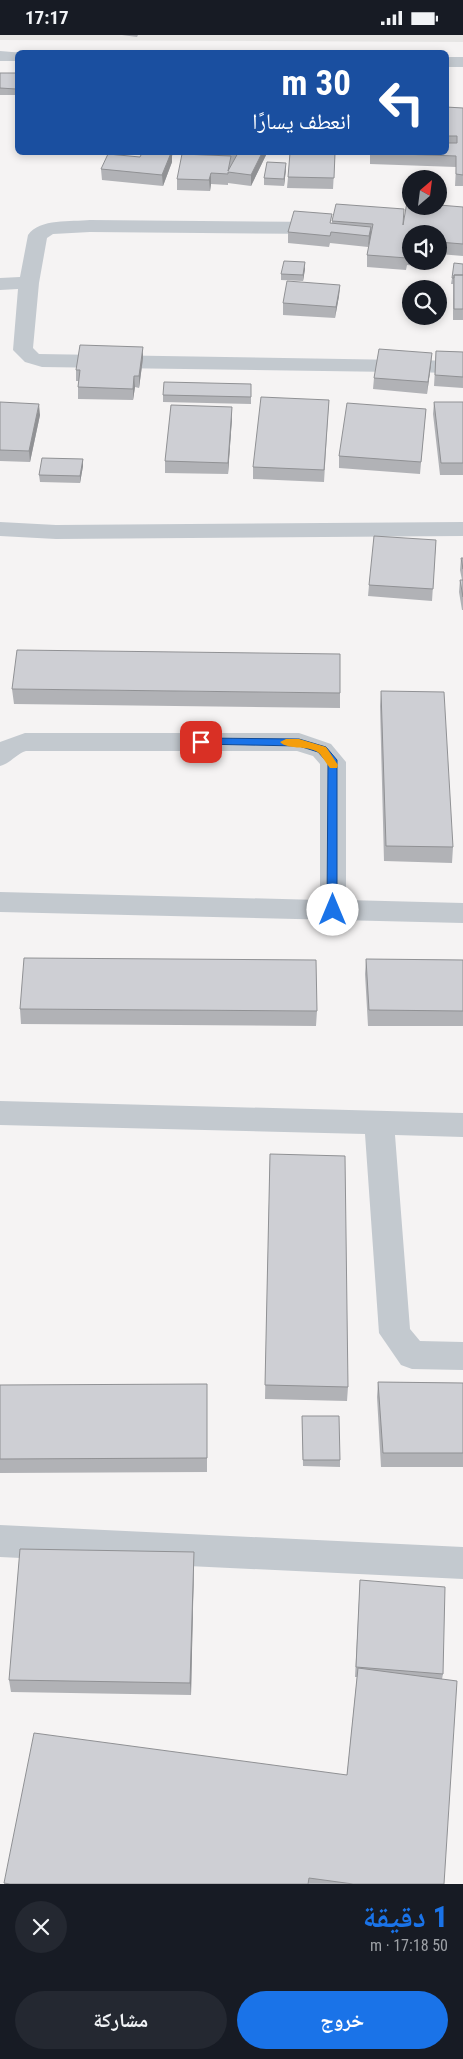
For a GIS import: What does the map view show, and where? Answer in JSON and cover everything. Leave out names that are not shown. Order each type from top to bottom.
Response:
[{"type":"street","points":[[0,56],[15,56]]},
{"type":"street","points":[[449,62],[463,62]]},
{"type":"street","points":[[345,228],[90,226],[48,229],[38,235],[29,283],[23,350],[32,358],[42,361],[463,367]]},
{"type":"street","points":[[0,284],[29,283]]},
{"type":"street","points":[[0,529],[66,532],[463,529]]},
{"type":"street","points":[[0,757],[10,747],[25,742],[299,742],[322,750],[333,763],[333,910]]},
{"type":"street","points":[[0,902],[463,913]]},
{"type":"street","points":[[0,1113],[463,1125]]},
{"type":"street","points":[[379,1123],[395,1333],[412,1355],[463,1356]]},
{"type":"street","points":[[0,1546],[463,1563]]},
{"type":"shaded area","points":[[0,35],[463,35],[463,42],[0,40]]},
{"type":"building","points":[[0,73],[15,73],[15,89],[0,88]]},
{"type":"building","points":[[449,107],[463,108],[463,175],[456,174],[456,156],[427,155],[449,155],[449,143],[457,143],[457,136],[449,136]]},
{"type":"building","points":[[108,155],[140,157],[141,155],[170,155],[162,175],[101,169]]},
{"type":"building","points":[[182,155],[231,156],[228,171],[237,155],[261,155],[251,175],[228,172],[228,174],[211,173],[209,180],[177,179]]},
{"type":"building","points":[[290,155],[335,155],[334,178],[288,177]]},
{"type":"building","points":[[267,162],[286,163],[284,179],[264,178]]},
{"type":"building","points":[[336,204],[402,209],[402,215],[404,215],[402,258],[367,255],[373,224],[332,221]]},
{"type":"building","points":[[448,206],[463,207],[463,244],[447,243],[447,225],[403,225],[405,215],[448,215]]},
{"type":"building","points":[[294,211],[332,214],[330,223],[371,227],[369,236],[331,232],[330,236],[288,232]]},
{"type":"building","points":[[284,261],[305,262],[303,275],[281,274]]},
{"type":"building","points":[[454,263],[463,264],[463,275],[454,275],[454,278],[452,278]]},
{"type":"building","points":[[454,275],[463,275],[463,309],[454,309]]},
{"type":"building","points":[[287,281],[340,285],[336,307],[283,303]]},
{"type":"building","points":[[80,345],[143,347],[139,376],[134,376],[133,389],[78,387],[80,370],[76,370]]},
{"type":"building","points":[[379,349],[432,353],[428,382],[374,378]]},
{"type":"building","points":[[436,351],[463,352],[463,377],[435,375]]},
{"type":"building","points":[[164,382],[251,384],[251,397],[163,395]]},
{"type":"building","points":[[261,397],[329,400],[324,470],[253,467]]},
{"type":"building","points":[[0,402],[39,404],[29,451],[0,450]]},
{"type":"building","points":[[434,402],[463,402],[463,463],[441,463]]},
{"type":"building","points":[[347,403],[426,409],[421,462],[339,456]]},
{"type":"building","points":[[171,405],[232,407],[228,463],[165,461]]},
{"type":"building","points":[[42,458],[83,459],[80,476],[39,475]]},
{"type":"building","points":[[374,536],[436,540],[433,589],[369,585]]},
{"type":"building","points":[[460,580],[463,580],[463,597]]},
{"type":"building","points":[[17,650],[340,654],[340,693],[12,689]]},
{"type":"building","points":[[381,691],[444,692],[453,847],[386,846]]},
{"type":"building","points":[[24,958],[316,960],[317,1011],[20,1009]]},
{"type":"building","points":[[366,959],[463,960],[463,1011],[369,1010]]},
{"type":"building","points":[[270,1154],[345,1156],[348,1387],[265,1385]]},
{"type":"building","points":[[378,1382],[463,1383],[463,1453],[383,1453]]},
{"type":"building","points":[[207,1384],[207,1458],[0,1459],[0,1385]]},
{"type":"building","points":[[302,1416],[339,1416],[340,1460],[303,1460]]},
{"type":"building","points":[[20,1549],[194,1552],[190,1683],[9,1680]]},
{"type":"building","points":[[360,1580],[445,1587],[443,1674],[356,1667]]},
{"type":"building","points":[[358,1668],[457,1681],[444,1884],[353,1884],[309,1878],[308,1884],[4,1883],[34,1733],[347,1775]]},
{"type":"slow traffic","points":[[286,742],[299,742],[322,750],[333,765]]},
{"type":"route","points":[[201,742],[299,742],[322,750],[333,763],[333,910]]}]
